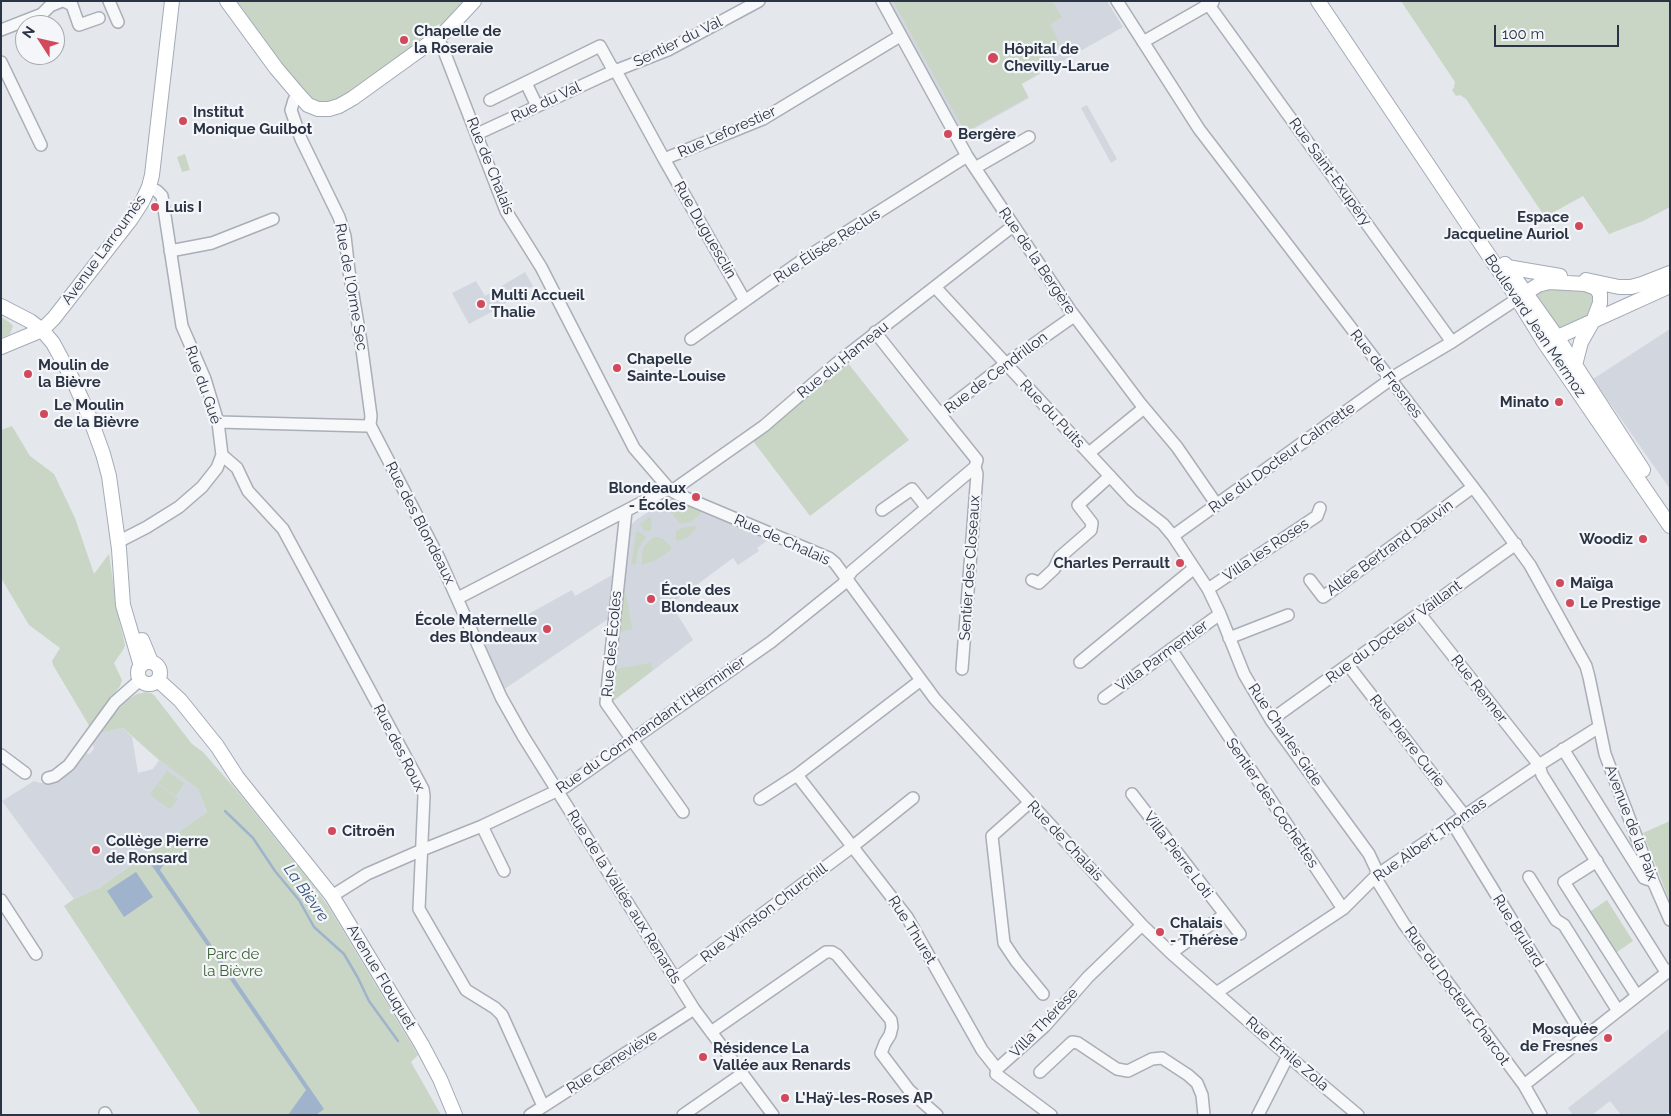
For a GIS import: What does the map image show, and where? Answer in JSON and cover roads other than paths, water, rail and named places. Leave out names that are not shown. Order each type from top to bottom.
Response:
[{"type":"main road","name":"Avenue Larroumès","points":[[8,344],[42,330],[54,318],[131,219],[149,187],[153,167],[172,1]]},
{"type":"main road","points":[[226,1],[276,68],[308,104],[318,108],[339,106],[353,98],[438,38],[449,29],[474,1]]},
{"type":"main road","name":"Boulevard Jean Mermoz","points":[[1318,1],[1521,296],[1557,337],[1670,510]]},
{"type":"main road","name":"Boulevard Jean Mermoz","points":[[1328,1],[1507,267],[1544,342],[1670,526]]},
{"type":"main road","points":[[276,68],[294,100],[310,114],[319,117],[331,116],[342,109],[353,98]]},
{"type":"main road","points":[[1507,267],[1619,287],[1631,287],[1642,284],[1670,273]]},
{"type":"main road","points":[[1521,296],[1544,282],[1572,279],[1596,288],[1600,294],[1600,302],[1594,320],[1581,342],[1575,365]]},
{"type":"main road","points":[[1536,327],[1549,338],[1557,337],[1670,286]]},
{"type":"main road","points":[[1,306],[42,330]]},
{"type":"main road","points":[[8,344],[19,333],[21,323],[16,314]]},
{"type":"main road","name":"Avenue Flouquet","points":[[42,330],[55,346],[78,391],[104,454],[113,498],[123,605],[148,674],[219,761],[237,777],[332,896],[422,1046],[440,1079],[455,1115]]},
{"type":"street","points":[[1,30],[42,14],[50,6],[63,1],[72,5],[79,25],[99,18]]},
{"type":"street","points":[[109,1],[118,22]]},
{"type":"street","name":"Sentier du Val","points":[[490,100],[600,46],[611,66],[616,71],[668,50],[759,1]]},
{"type":"street","name":"Rue de la Bergère","points":[[882,1],[967,156],[1013,226],[1074,316],[1144,408],[1177,447],[1217,505]]},
{"type":"street","name":"Rue de Fresnes","points":[[1117,1],[1200,129],[1516,544],[1538,578],[1586,666],[1590,677],[1599,725]]},
{"type":"street","points":[[1143,42],[1209,2]]},
{"type":"street","name":"Rue Saint-Exupéry","points":[[1209,2],[1452,342]]},
{"type":"street","name":"Rue Leforestier","points":[[616,71],[664,159],[763,119],[900,36]]},
{"type":"street","name":"Rue de Chalais","points":[[438,38],[506,211],[544,274],[634,448],[670,490],[829,558],[835,563],[935,699],[1142,925],[1216,993]]},
{"type":"street","points":[[1,62],[40,145]]},
{"type":"street","name":"Rue du Val","points":[[477,134],[616,71]]},
{"type":"street","points":[[526,83],[537,106]]},
{"type":"street","name":"Rue de l'Orme Sec","points":[[294,100],[291,110],[301,139],[339,217],[345,236],[363,351],[370,425]]},
{"type":"street","points":[[975,168],[1029,137]]},
{"type":"street","name":"Rue Élisée Reclus","points":[[691,339],[804,259],[967,156]]},
{"type":"street","name":"Rue Duguesclin","points":[[664,159],[745,301]]},
{"type":"street","name":"Rue du Gué","points":[[149,187],[162,196],[182,326],[205,380],[218,422],[222,455]]},
{"type":"street","points":[[170,251],[212,243],[273,219]]},
{"type":"street","name":"Rue du Hameau","points":[[670,490],[676,488],[764,426],[875,332],[1013,226]]},
{"type":"street","name":"Rue du Puits","points":[[935,287],[1132,500],[1163,524],[1173,536]]},
{"type":"street","name":"Rue du Docteur Calmette","points":[[1173,536],[1390,379],[1452,342],[1521,296]]},
{"type":"street","name":"Rue de Cendrillon","points":[[976,467],[977,460],[940,414],[1005,364],[1074,316]]},
{"type":"street","points":[[875,332],[940,414]]},
{"type":"street","points":[[1090,454],[1144,408]]},
{"type":"street","points":[[218,422],[370,425]]},
{"type":"street","name":"Rue des Blondeaux","points":[[370,425],[458,598],[664,491],[670,490]]},
{"type":"street","points":[[118,542],[148,527],[179,507],[202,486],[217,468],[222,455]]},
{"type":"street","name":"Rue des Roux","points":[[222,455],[237,468],[248,491],[283,529],[423,789],[419,906],[421,913],[463,986],[470,994],[495,1008],[502,1015],[543,1106]]},
{"type":"street","points":[[847,579],[852,571],[976,467]]},
{"type":"street","name":"Sentier des Closeaux","points":[[962,669],[976,467]]},
{"type":"street","points":[[1032,580],[1039,583],[1054,569],[1060,557],[1091,530],[1092,523],[1078,505],[1110,476]]},
{"type":"street","name":"Allée Bertrand Dauvin","points":[[1310,580],[1323,597],[1473,487]]},
{"type":"street","points":[[882,510],[912,489],[927,508]]},
{"type":"street","name":"Villa les Roses","points":[[1208,589],[1317,516],[1320,508]]},
{"type":"street","name":"Rue des Écoles","points":[[626,511],[606,703],[683,812]]},
{"type":"street","name":"Rue Charles Gide","points":[[1173,536],[1208,589],[1244,674],[1271,720],[1368,854],[1377,875]]},
{"type":"street","name":"Rue du Docteur Vaillant","points":[[1271,720],[1516,544]]},
{"type":"street","points":[[1080,662],[1193,569]]},
{"type":"street","name":"Rue du Commandant l'Herminier","points":[[332,896],[367,874],[482,826],[558,791],[771,642],[847,579]]},
{"type":"street","name":"Rue de la Vallée aux Renards","points":[[458,598],[501,697],[558,791],[694,1009],[773,1115]]},
{"type":"street","name":"Villa Parmentier","points":[[1104,698],[1220,614]]},
{"type":"street","name":"Rue Renner","points":[[1420,614],[1538,765],[1542,775],[1668,971]]},
{"type":"street","points":[[1229,638],[1288,615]]},
{"type":"street","name":"Sentier des Cochettes","points":[[1170,649],[1343,909]]},
{"type":"street","name":"Rue Pierre Curie","points":[[1348,666],[1465,816]]},
{"type":"street","points":[[48,778],[55,776],[69,765],[115,702],[148,674]]},
{"type":"street","points":[[760,799],[797,775],[921,680]]},
{"type":"street","name":"Rue Albert Thomas","points":[[1216,993],[1343,909],[1377,875],[1599,725]]},
{"type":"street","name":"Avenue de la Paix","points":[[1599,725],[1605,754],[1653,881],[1670,920]]},
{"type":"street","points":[[1563,749],[1644,878],[1653,881]]},
{"type":"street","points":[[1,755],[25,773]]},
{"type":"street","name":"Rue Thuret","points":[[797,775],[907,917],[982,1050],[997,1069]]},
{"type":"street","name":"Villa Pierre Loti","points":[[1132,794],[1240,934]]},
{"type":"street","name":"Rue Winston Churchill","points":[[675,979],[852,847],[913,798]]},
{"type":"street","points":[[1029,803],[992,836],[1004,943],[1043,994]]},
{"type":"street","name":"Rue Brulard","points":[[1453,824],[1584,1038]]},
{"type":"street","points":[[482,826],[504,871]]},
{"type":"street","points":[[1597,861],[1564,882],[1637,996]]},
{"type":"street","name":"Rue du Docteur Charcot","points":[[1377,875],[1378,882],[1404,924],[1524,1086],[1541,1115]]},
{"type":"street","points":[[1529,877],[1556,920],[1564,925],[1618,1011]]},
{"type":"street","points":[[1,900],[36,954]]},
{"type":"street","points":[[1171,953],[1224,915]]},
{"type":"street","name":"Villa Thérèse","points":[[1051,1115],[996,1074],[997,1069],[1045,1026],[1088,977],[1142,925]]},
{"type":"street","points":[[711,1032],[826,952],[832,952],[837,955],[891,1020],[890,1035],[881,1052],[909,1090],[937,1115]]},
{"type":"street","points":[[1524,1086],[1668,971]]},
{"type":"street","name":"Rue Émile Zola","points":[[1216,993],[1358,1115]]},
{"type":"street","name":"Rue Geneviève","points":[[530,1115],[694,1009]]},
{"type":"street","points":[[1040,1072],[1072,1042],[1078,1043],[1118,1069],[1128,1070],[1152,1059],[1162,1058],[1197,1083],[1202,1095],[1204,1115]]},
{"type":"street","points":[[1258,1115],[1288,1056]]},
{"type":"street","points":[[683,1115],[742,1074]]},
{"type":"water","points":[[164,853],[168,858],[160,870],[324,1109],[316,1115],[288,1115],[306,1090],[150,863]]},
{"type":"water","points":[[136,872],[153,897],[124,917],[107,891]]},
{"type":"waterway","name":"La Bièvre","points":[[225,811],[253,838],[275,871],[299,900],[314,927],[344,954],[369,1001],[398,1041]]},
{"type":"place","name":"Chapelle de la Roseraie","points":[[404,40]]},
{"type":"place","name":"Hôpital de Chevilly-Larue","points":[[993,58]]},
{"type":"place","name":"Institut Monique Guilbot","points":[[183,121]]},
{"type":"place","name":"Bergère","points":[[948,134]]},
{"type":"place","name":"Luis I","points":[[155,207]]},
{"type":"place","name":"Espace Jacqueline Auriol","points":[[1579,226]]},
{"type":"place","name":"Multi Accueil Thalie","points":[[481,304]]},
{"type":"place","name":"Chapelle Sainte-Louise","points":[[617,368]]},
{"type":"place","name":"Moulin de la Bièvre","points":[[28,374]]},
{"type":"place","name":"Minato","points":[[1559,402]]},
{"type":"place","name":"Le Moulin de la Bièvre","points":[[44,414]]},
{"type":"place","name":"Blondeaux - Écoles","points":[[696,497]]},
{"type":"place","name":"Woodiz","points":[[1643,539]]},
{"type":"place","name":"Charles Perrault","points":[[1180,563]]},
{"type":"place","name":"Maïga","points":[[1560,583]]},
{"type":"place","name":"École des Blondeaux","points":[[651,599]]},
{"type":"place","name":"Le Prestige","points":[[1570,603]]},
{"type":"place","name":"École Maternelle des Blondeaux","points":[[547,629]]},
{"type":"place","name":"Citroën","points":[[332,831]]},
{"type":"place","name":"Collège Pierre de Ronsard","points":[[96,850]]},
{"type":"place","name":"Chalais - Thérèse","points":[[1160,932]]},
{"type":"place","name":"Mosquée de Fresnes","points":[[1608,1038]]},
{"type":"place","name":"Résidence La Vallée aux Renards","points":[[703,1057]]},
{"type":"place","name":"L'Haÿ-les-Roses AP","points":[[785,1098]]},
{"type":"park label","name":"Parc de la Bièvre","points":[[233,962]]}]
